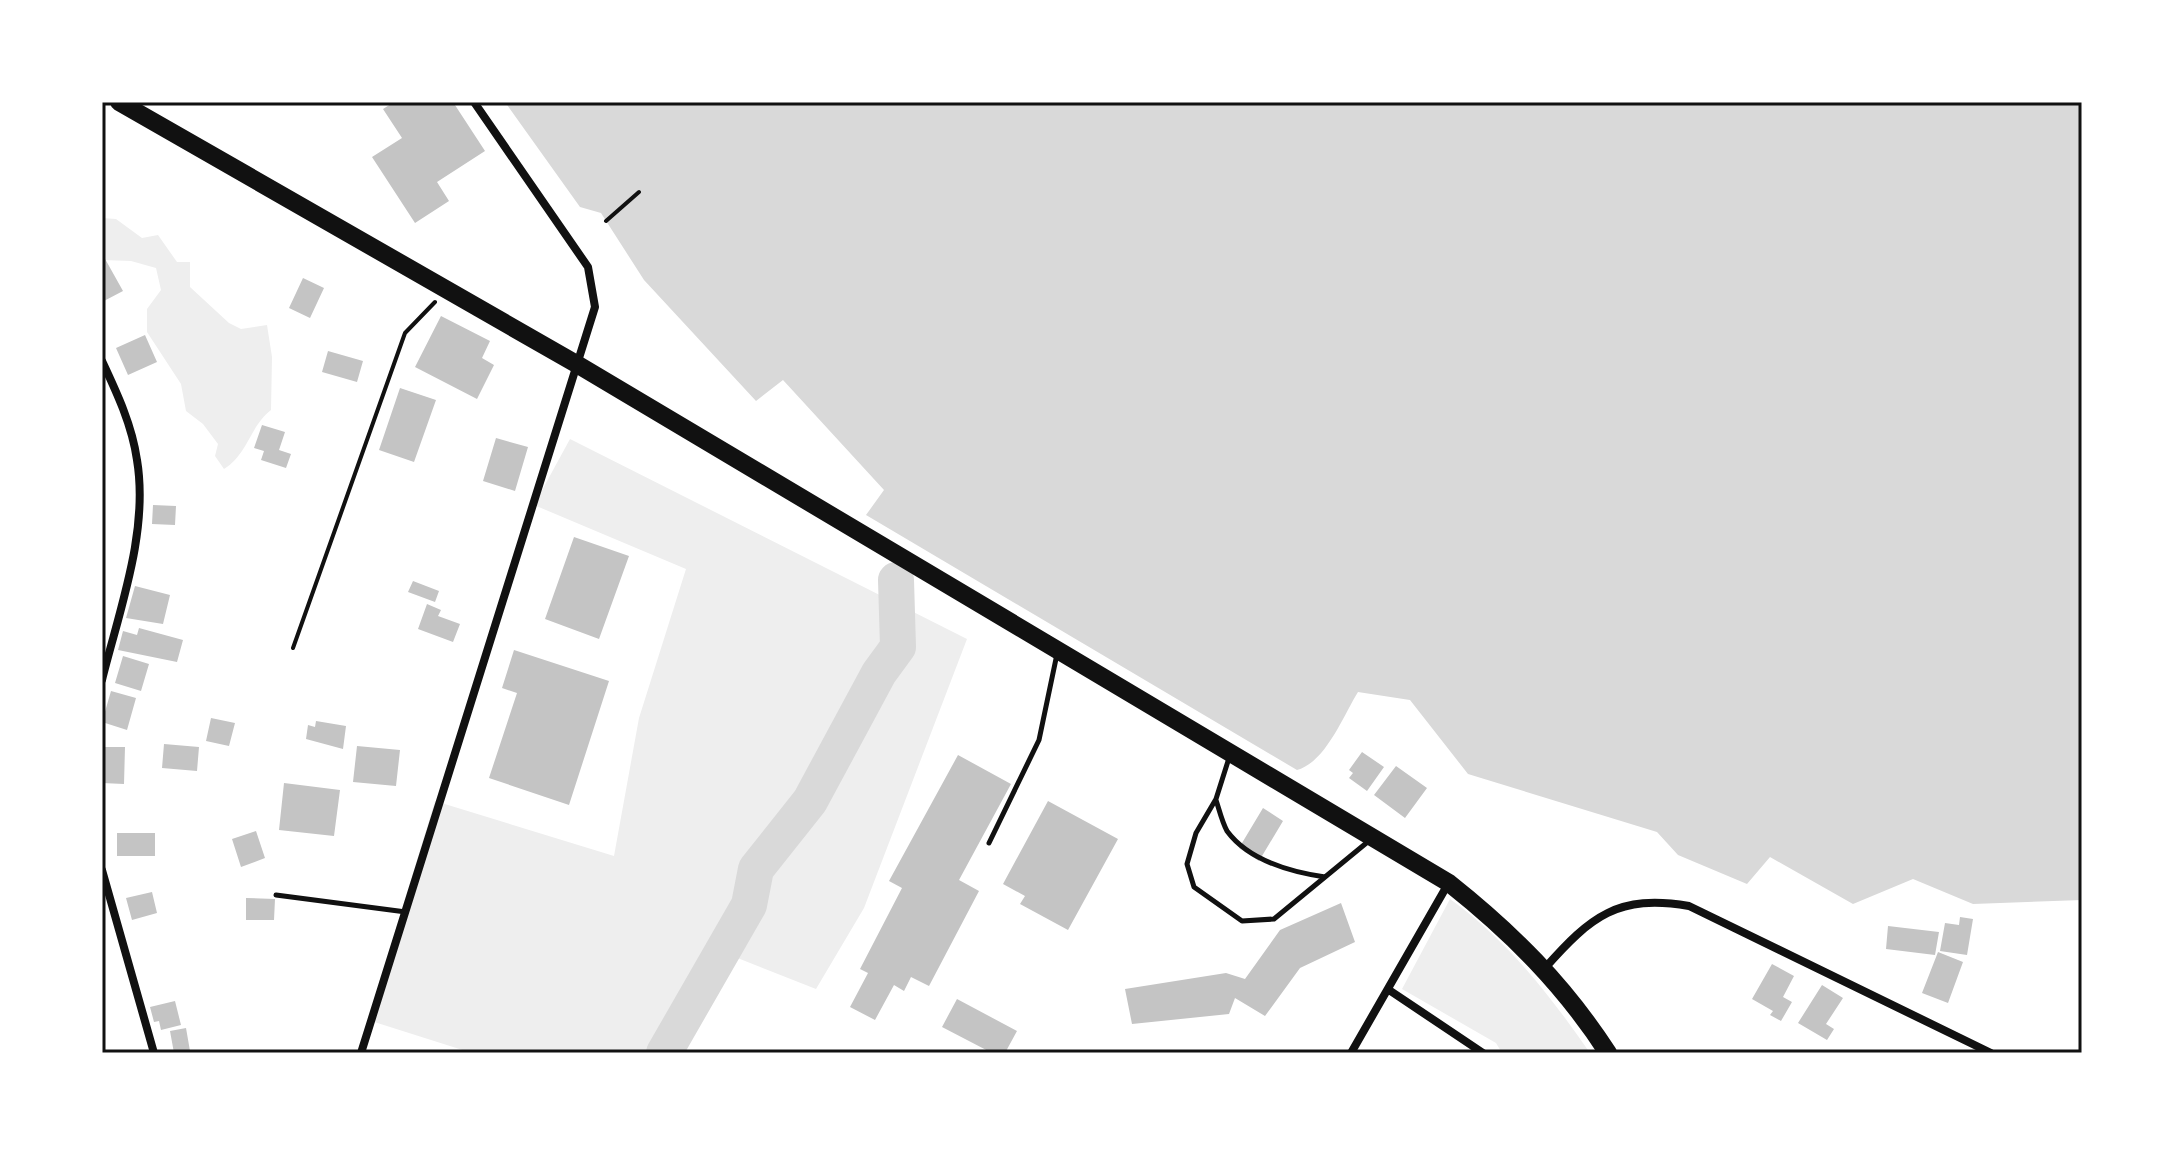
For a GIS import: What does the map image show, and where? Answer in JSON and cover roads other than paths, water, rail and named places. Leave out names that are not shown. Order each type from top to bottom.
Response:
[{"type":"main road","points":[[119,102],[580,366],[1449,883],[1502,925],[1545,968],[1608,1053]]},
{"type":"street","points":[[361,1053],[580,366],[595,307],[588,267],[474,102]]},
{"type":"street","points":[[102,361],[118,395],[138,463],[137,532],[102,680]]},
{"type":"street","points":[[102,870],[154,1053]]},
{"type":"street","points":[[1351,1053],[1449,883]]},
{"type":"street","points":[[1545,968],[1594,921],[1627,903],[1662,902],[1689,906],[1991,1053]]},
{"type":"street","points":[[1389,990],[1483,1053]]},
{"type":"lane","points":[[989,843],[1039,740],[1058,651]]},
{"type":"lane","points":[[1230,753],[1216,799],[1196,833],[1187,864],[1194,887],[1242,921],[1274,919],[1373,838]]},
{"type":"lane","points":[[1216,799],[1227,831],[1258,858],[1297,873],[1325,877]]},
{"type":"lane","points":[[276,895],[406,912]]},
{"type":"waterway","points":[[664,1053],[749,905],[756,869],[810,801],[879,673],[898,647],[896,580]]}]
